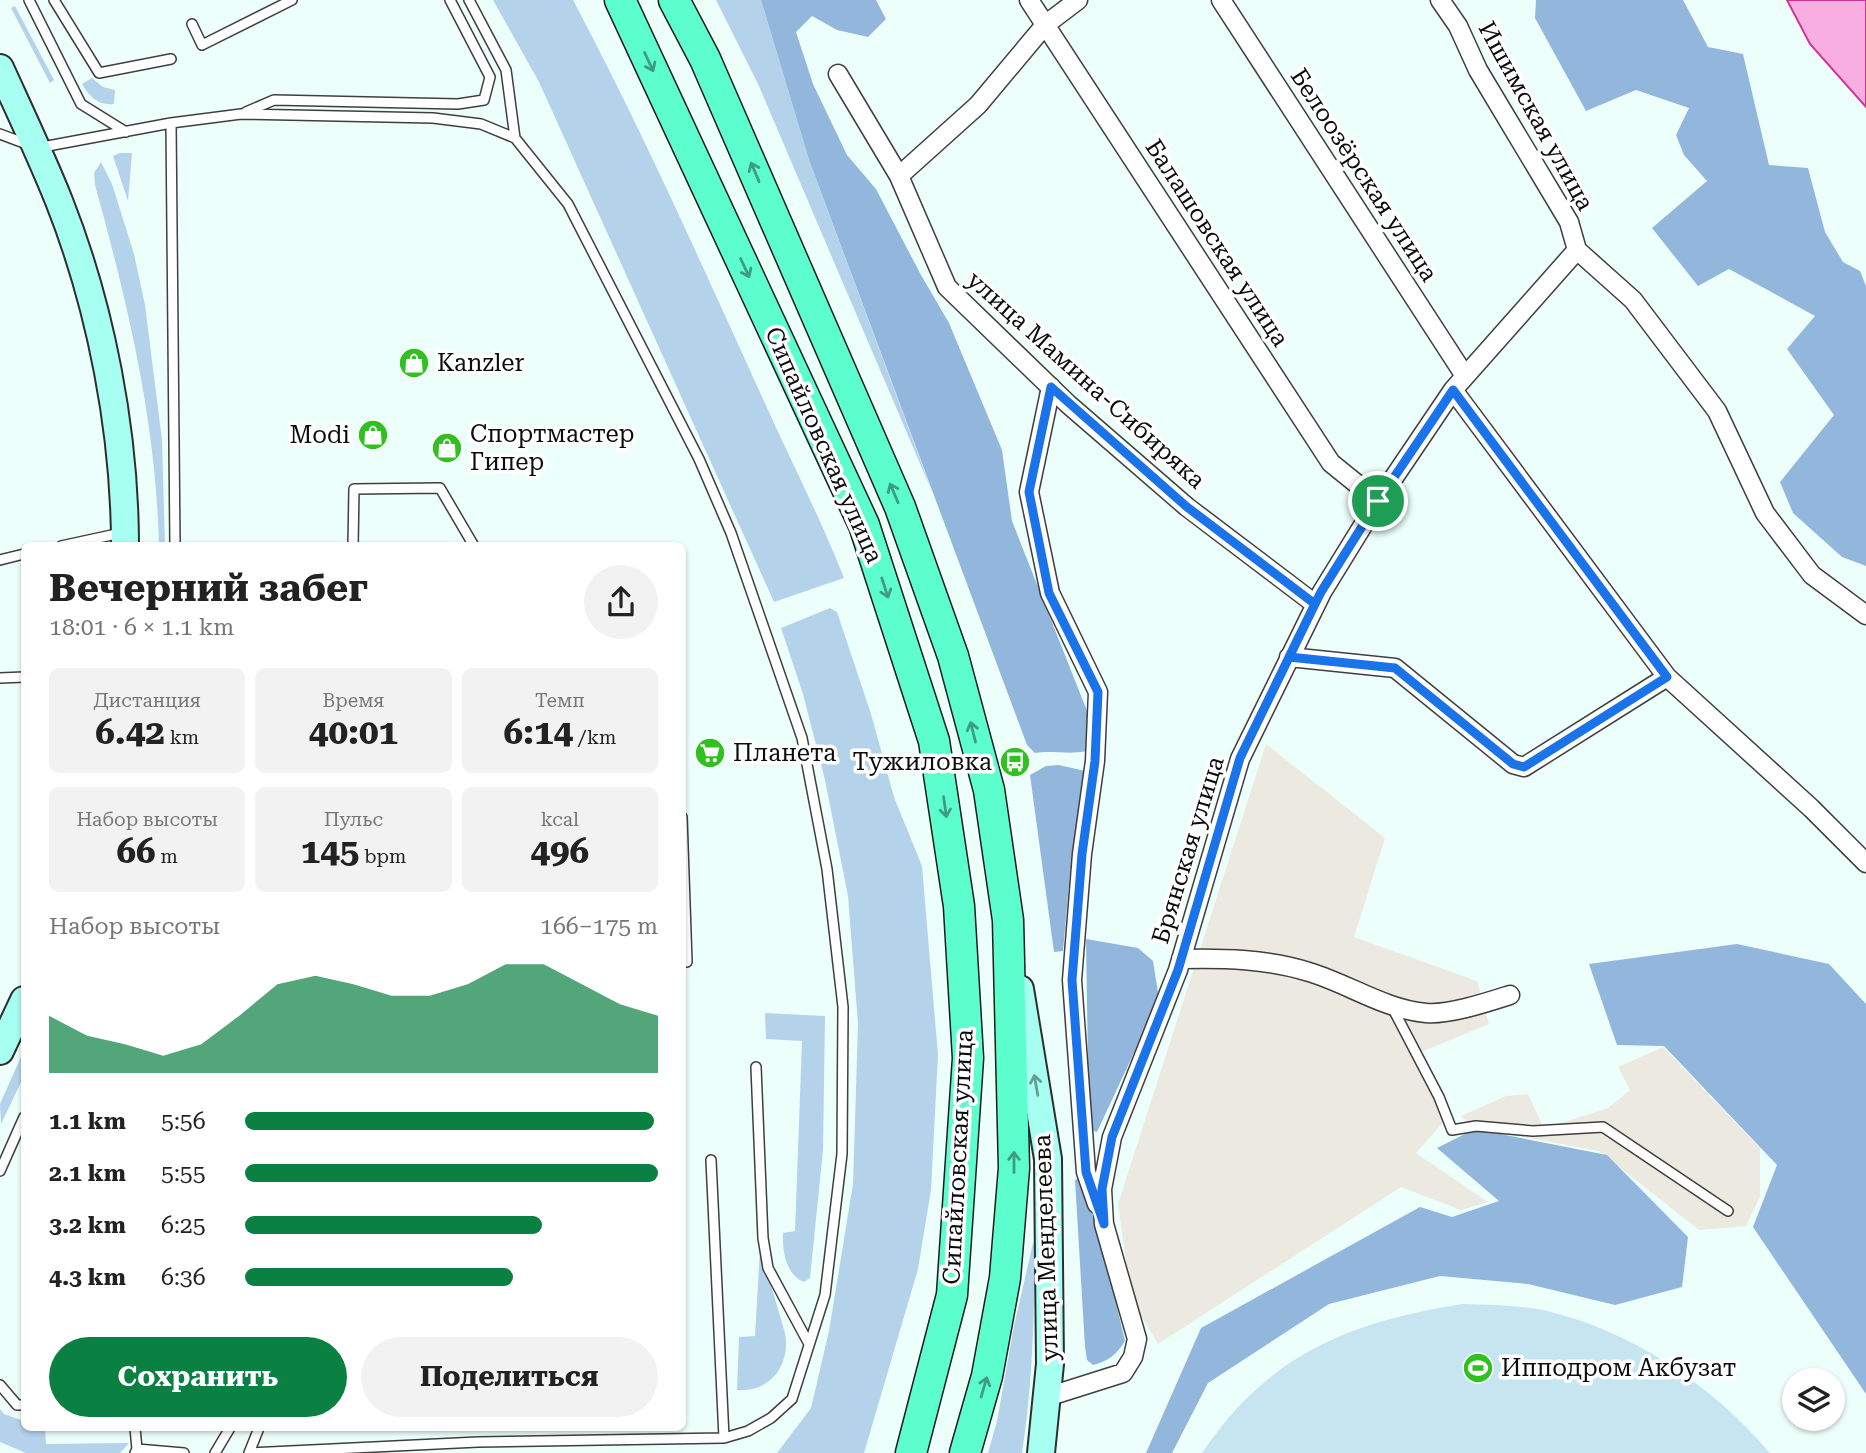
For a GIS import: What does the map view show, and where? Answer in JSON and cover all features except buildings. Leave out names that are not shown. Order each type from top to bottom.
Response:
[{"type":"main road","name":"Сипайловская улица","points":[[620,0],[864,525],[934,741],[959,906],[968,1058],[952,1295],[911,1453]]},
{"type":"main road","name":"Сипайловская улица","points":[[674,0],[705,59],[905,520],[954,656],[989,790],[1008,919],[1014,1168],[1005,1278],[987,1376],[965,1453]]},
{"type":"main road","points":[[0,68],[37,148],[78,256],[103,352],[117,435],[125,539]]},
{"type":"main road","name":"улица Менделеева","points":[[1008,919],[1048,1159],[1050,1364],[1041,1453]]},
{"type":"main road","points":[[0,1051],[21,1006]]},
{"type":"street","name":"Балашовская улица","points":[[1029,0],[1331,463],[1378,501]]},
{"type":"street","points":[[899,176],[978,106],[1045,25],[1078,0]]},
{"type":"street","name":"Белоозёрская улица","points":[[1221,0],[1465,376]]},
{"type":"street","name":"Ишимская улица","points":[[1440,0],[1458,26],[1478,70],[1569,222],[1577,250],[1633,300],[1717,411],[1765,513],[1812,575],[1866,615]]},
{"type":"street","name":"улица Мамина-Сибиряка","points":[[838,74],[899,176],[947,288],[1051,387],[1187,507],[1315,604]]},
{"type":"street","name":"Брянская улица","points":[[1104,1224],[1102,1189],[1112,1137],[1181,959],[1240,758],[1289,657],[1315,604],[1378,501],[1453,390],[1577,250]]},
{"type":"street","points":[[1047,1397],[1123,1373],[1133,1357],[1137,1339],[1086,1172],[1072,980],[1082,854],[1095,761],[1098,692],[1049,593],[1029,492],[1051,387]]},
{"type":"street","points":[[1453,390],[1667,677],[1811,808],[1866,863]]},
{"type":"street","points":[[1289,657],[1395,668],[1513,764],[1524,767],[1667,677]]},
{"type":"street","points":[[1181,959],[1233,958],[1308,972],[1391,1006],[1428,1013],[1474,1006],[1510,995]]},
{"type":"lane","points":[[29,0],[81,104],[126,132]]},
{"type":"lane","points":[[54,0],[99,73],[171,59]]},
{"type":"lane","points":[[192,24],[202,45],[292,0]]},
{"type":"lane","points":[[242,114],[274,100],[458,104],[484,100],[490,77],[450,0]]},
{"type":"lane","points":[[469,0],[506,70],[514,138]]},
{"type":"lane","points":[[0,134],[37,148],[171,123],[242,114],[433,118],[481,124],[514,138],[568,204],[699,459],[732,533],[802,738],[827,869],[843,1007],[842,1154],[825,1295],[792,1399],[771,1418],[748,1432],[724,1438],[478,1442],[249,1453],[258,1431]]},
{"type":"lane","points":[[171,123],[175,542]]},
{"type":"lane","points":[[353,542],[354,489],[440,488],[472,542]]},
{"type":"lane","points":[[98,542],[125,539]]},
{"type":"lane","points":[[0,560],[21,555]]},
{"type":"lane","points":[[0,678],[21,677]]},
{"type":"lane","points":[[686,933],[686,962]]},
{"type":"lane","points":[[1391,1006],[1439,1097],[1452,1130],[1476,1126],[1533,1130],[1602,1127],[1728,1211]]},
{"type":"lane","points":[[757,1067],[764,1238],[768,1268],[809,1344]]},
{"type":"lane","points":[[0,1171],[21,1124]]},
{"type":"lane","points":[[711,1160],[724,1438]]},
{"type":"lane","points":[[0,1385],[17,1405],[21,1405]]},
{"type":"lane","points":[[135,1431],[136,1451],[184,1453]]},
{"type":"lane","points":[[215,1453],[228,1431]]},
{"type":"lane","points":[[478,1442],[479,1453]]},
{"type":"shaded area","points":[[493,0],[573,0],[671,198],[844,578],[774,602],[539,82]]},
{"type":"shaded area","points":[[716,0],[761,0],[809,160],[933,494],[758,84]]},
{"type":"shaded area","points":[[761,0],[876,0],[886,19],[868,37],[837,30],[812,16],[796,32],[813,84],[847,155],[876,189],[949,323],[1002,450],[1012,521],[1091,721],[1087,751],[1035,753],[1027,745],[809,160]]},
{"type":"shaded area","points":[[1536,0],[1683,0],[1708,47],[1743,54],[1769,165],[1808,168],[1825,232],[1843,262],[1860,271],[1866,286],[1866,566],[1842,557],[1793,513],[1780,482],[1834,415],[1787,349],[1815,316],[1729,269],[1698,286],[1652,228],[1707,181],[1684,155],[1676,135],[1689,108],[1636,90],[1586,111],[1535,18]]},
{"type":"shaded area","points":[[1787,0],[1866,0],[1866,107],[1810,44]]},
{"type":"shaded area","points":[[15,6],[54,80],[50,83],[11,8]]},
{"type":"shaded area","points":[[92,78],[103,87],[115,90],[114,104],[99,102],[88,92],[82,84]]},
{"type":"shaded area","points":[[132,153],[128,201],[113,156]]},
{"type":"shaded area","points":[[101,162],[112,184],[134,254],[145,305],[162,440],[165,542],[159,542],[152,454],[138,364],[94,173]]},
{"type":"shaded area","points":[[830,608],[837,612],[871,714],[894,797],[922,866],[938,1055],[931,1190],[918,1269],[864,1453],[777,1453],[811,1408],[829,1331],[853,1184],[858,1024],[848,896],[825,780],[803,694],[781,628]]},
{"type":"shaded area","points":[[1266,744],[1385,838],[1354,937],[1477,981],[1489,1024],[1419,1053],[1449,1116],[1416,1153],[1488,1202],[1461,1210],[1401,1187],[1158,1344],[1131,1298],[1118,1204]]},
{"type":"shaded area","points":[[1059,765],[1085,771],[1070,873],[1063,951],[1054,952],[1030,775],[1046,766]]},
{"type":"shaded area","points":[[1086,939],[1138,948],[1153,961],[1159,999],[1097,1132],[1089,1129]]},
{"type":"shaded area","points":[[1737,944],[1829,964],[1866,1004],[1866,1394],[1753,1227],[1777,1165],[1664,1046],[1617,1045],[1589,964]]},
{"type":"shaded area","points":[[765,1013],[825,1016],[823,1150],[810,1278],[804,1282],[789,1268],[784,1255],[783,1240],[783,1233],[795,1231],[802,1041],[766,1039]]},
{"type":"shaded area","points":[[1663,1047],[1760,1148],[1760,1197],[1746,1226],[1699,1230],[1599,1151],[1475,1128],[1461,1116],[1506,1096],[1528,1094],[1542,1124],[1552,1126],[1608,1108],[1630,1090],[1618,1067]]},
{"type":"shaded area","points":[[21,1057],[21,1082],[1,1124],[0,1104]]},
{"type":"shaded area","points":[[1475,1129],[1607,1155],[1688,1237],[1682,1287],[1615,1305],[1528,1284],[1440,1276],[1329,1304],[1208,1383],[1172,1453],[1146,1453],[1201,1328],[1420,1207],[1452,1217],[1499,1201],[1437,1148]]},
{"type":"shaded area","points":[[1080,1178],[1099,1231],[1125,1341],[1112,1357],[1093,1365],[1087,1360],[1085,1347],[1075,1180]]},
{"type":"shaded area","points":[[1033,1243],[1032,1349],[1022,1453],[988,1453],[997,1421],[1014,1326]]},
{"type":"shaded area","points":[[760,1248],[785,1333],[785,1356],[776,1375],[768,1382],[749,1390],[737,1390],[739,1337],[755,1336]]},
{"type":"shaded area","name":"Ипподром Акбузат","points":[[1463,1304],[1543,1310],[1576,1319],[1638,1346],[1696,1383],[1747,1428],[1770,1453],[1202,1453],[1227,1419],[1254,1391],[1284,1367],[1315,1348],[1384,1321]]},
{"type":"shaded area","points":[[0,1409],[4,1414],[21,1420],[21,1431],[45,1431],[46,1444],[129,1443],[120,1453],[26,1453],[0,1442]]},
{"type":"place","name":"Kanzler","points":[[414,363]]},
{"type":"place","name":"Modi","points":[[373,435]]},
{"type":"place","name":"Спортмастер Гипер","points":[[447,448]]},
{"type":"place","name":"Планета","points":[[710,753]]},
{"type":"place","name":"Тужиловка","points":[[1015,762]]},
{"type":"place","name":"Ипподром Акбузат","points":[[1478,1368]]},
{"type":"route","points":[[1378,501],[1321,592],[1315,604],[1240,758],[1178,970],[1112,1137],[1102,1189],[1104,1224],[1086,1172],[1072,980],[1082,854],[1095,761],[1098,692],[1049,593],[1029,492],[1051,387],[1187,507],[1315,604],[1289,657],[1363,666],[1395,668],[1513,764],[1524,767],[1667,677],[1453,390],[1378,501]]}]
